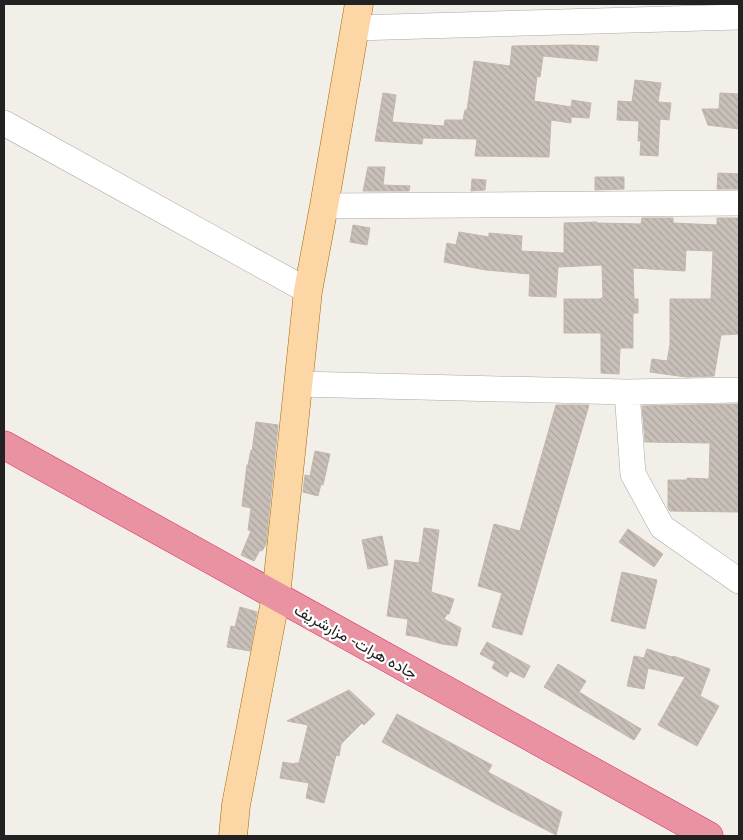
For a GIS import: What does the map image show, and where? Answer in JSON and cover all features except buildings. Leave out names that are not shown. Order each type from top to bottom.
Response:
[{"type":"highway","name":"جاده هرات- مزارشریف","points":[[4,445],[709,836]]},
{"type":"main road","points":[[233,836],[236,805],[276,596],[308,291],[357,16]]},
{"type":"street","points":[[357,16],[739,17]]},
{"type":"street","points":[[4,123],[308,291]]},
{"type":"street","points":[[324,206],[739,203]]},
{"type":"street","points":[[298,384],[628,392],[739,390]]},
{"type":"street","points":[[628,392],[633,474],[662,527],[739,581]]}]
